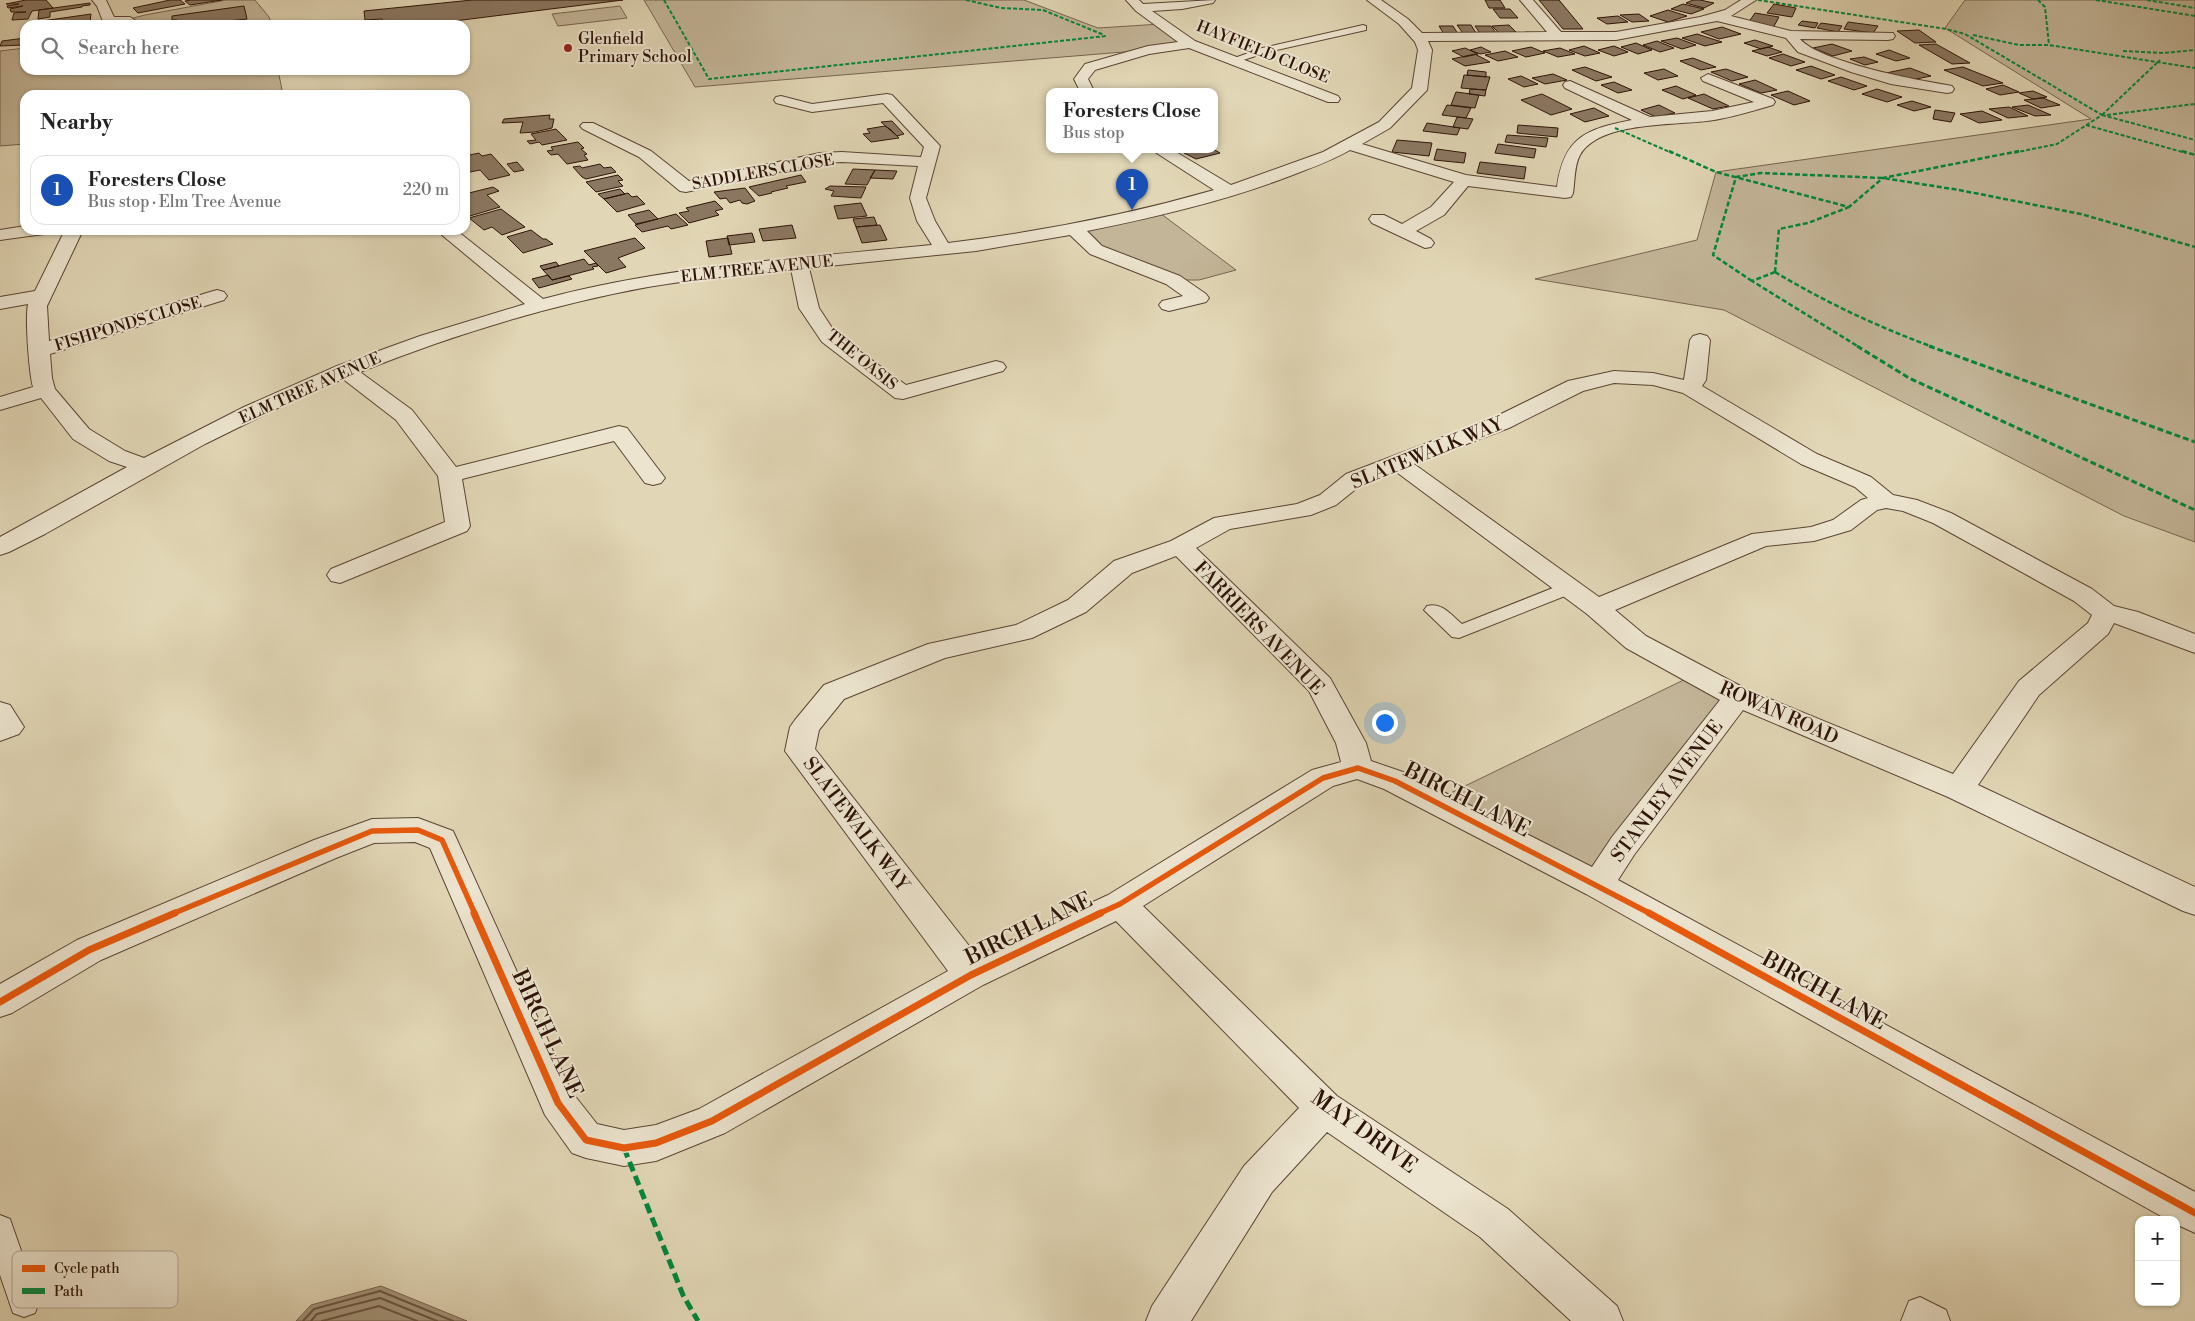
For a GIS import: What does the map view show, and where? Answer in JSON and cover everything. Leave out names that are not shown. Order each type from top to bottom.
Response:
[{"type":"street","points":[[1136,4],[1182,5],[1209,0]]},
{"type":"street","name":"ELM TREE AVENUE","points":[[0,547],[35,531],[145,466],[255,410],[344,370],[539,306],[709,272],[942,250],[1074,229],[1229,191],[1276,177],[1350,145],[1391,122],[1422,88],[1426,77],[1427,62],[1425,48],[1418,37],[1403,22],[1373,0]]},
{"type":"street","points":[[1526,0],[1557,36]]},
{"type":"street","points":[[1418,37],[1616,36],[1717,17],[1741,7],[1750,0]]},
{"type":"street","points":[[109,20],[100,2],[117,1]]},
{"type":"street","name":"HAYFIELD CLOSE","points":[[1136,4],[1190,44],[1334,99]]},
{"type":"street","points":[[1717,17],[1791,36],[1888,36]]},
{"type":"street","points":[[1791,36],[1803,49],[1871,75],[1900,83],[1947,89]]},
{"type":"street","points":[[1086,88],[1081,79],[1090,68],[1148,50],[1190,44]]},
{"type":"street","points":[[1565,193],[1570,161],[1574,152],[1582,144],[1605,130],[1649,122],[1714,116],[1774,105],[1708,78]]},
{"type":"street","points":[[1570,85],[1649,122]]},
{"type":"street","points":[[781,100],[812,108],[887,98],[932,146],[918,198],[926,221],[942,250]]},
{"type":"street","name":"SADDLERS CLOSE","points":[[588,126],[645,154],[686,187],[820,158],[842,157],[927,162]]},
{"type":"street","points":[[1350,145],[1464,180],[1583,195]]},
{"type":"street","points":[[1167,153],[1203,177],[1229,191]]},
{"type":"street","points":[[1402,231],[1433,216],[1450,201],[1464,180]]},
{"type":"street","points":[[1378,219],[1425,243]]},
{"type":"street","points":[[1074,229],[1096,250],[1173,280],[1199,298],[1168,305]]},
{"type":"street","points":[[0,235],[20,232]]},
{"type":"street","points":[[72,235],[37,306],[41,378],[45,390],[81,434],[117,456],[145,466]]},
{"type":"street","points":[[451,235],[539,306]]},
{"type":"street","name":"THE OASIS","points":[[799,264],[809,308],[829,338],[903,392],[996,367]]},
{"type":"street","points":[[0,303],[42,296]]},
{"type":"street","name":"FISHPONDS CLOSE","points":[[39,351],[217,296]]},
{"type":"street","points":[[1690,388],[1695,380],[1700,340]]},
{"type":"street","points":[[340,575],[458,526],[450,475],[404,415],[344,370]]},
{"type":"street","name":"SLATEWALK WAY","points":[[971,975],[800,751],[804,727],[834,692],[938,650],[1023,632],[1077,606],[1123,566],[1180,546],[1223,523],[1302,510],[1328,500],[1354,479],[1502,423],[1576,386],[1614,377],[1653,379],[1690,388],[1809,459],[1863,482],[1886,501]]},
{"type":"street","points":[[0,404],[45,390]]},
{"type":"street","points":[[450,475],[619,433],[653,478]]},
{"type":"street","name":"ROWAN ROAD","points":[[1398,463],[1596,608],[1636,642],[1738,697],[1958,789],[2195,902]]},
{"type":"street","points":[[1596,608],[1761,538],[1814,534],[1842,525],[1868,505],[1886,501],[1910,505],[1942,518],[2083,595],[2106,613],[2129,618],[2195,644]]},
{"type":"street","name":"FARRIERS AVENUE","points":[[1180,546],[1320,685],[1352,743],[1358,768]]},
{"type":"street","points":[[1958,789],[2029,688],[2099,628],[2106,613]]},
{"type":"street","name":"STANLEY AVENUE","points":[[1598,885],[1623,846],[1738,697]]},
{"type":"street","points":[[0,712],[9,726],[0,731]]},
{"type":"street","name":"BIRCH LANE","points":[[0,1002],[89,950],[325,849],[372,832],[418,830],[442,840],[558,1103],[586,1140],[624,1148],[656,1144],[712,1121],[971,975],[1120,904],[1323,778],[1358,768],[1395,781],[1598,885],[2195,1213]]},
{"type":"street","name":"MAY DRIVE","points":[[1120,904],[1324,1108],[1494,1223],[1602,1321]]},
{"type":"street","points":[[1167,1321],[1258,1179],[1324,1108]]},
{"type":"lane","points":[[1234,60],[1265,50],[1363,28]]},
{"type":"lane","points":[[1434,610],[1459,632],[1568,588]]},
{"type":"lane","points":[[0,1229],[12,1266]]},
{"type":"lane","points":[[1916,1321],[1920,1312],[1935,1321]]},
{"type":"shaded area","points":[[226,0],[255,0],[270,20],[126,20]]},
{"type":"shaded area","points":[[644,0],[1024,0],[1098,28],[1161,24],[1190,44],[1148,50],[695,87]]},
{"type":"shaded area","points":[[1965,0],[2195,0],[2195,542],[2124,516],[1724,310],[1535,279],[1697,240],[1716,172],[2091,119],[1945,28]]},
{"type":"shaded area","points":[[620,6],[627,18],[558,26],[552,14]]},
{"type":"shaded area","points":[[20,49],[20,75],[279,75],[282,90],[20,90],[20,144],[0,146],[0,51]]},
{"type":"shaded area","points":[[1156,210],[1236,270],[1199,280],[1173,280],[1093,248],[1074,229]]},
{"type":"shaded area","points":[[1696,674],[1738,697],[1598,885],[1434,801]]},
{"type":"water","points":[[381,1286],[467,1321],[296,1321],[311,1305]]},
{"type":"building","points":[[26,0],[46,0],[53,8],[32,11],[28,19],[12,20],[14,13],[26,12],[11,12],[10,9],[23,6],[8,8],[7,6],[19,4],[6,4]]},
{"type":"building","points":[[170,0],[180,0],[185,4],[138,13],[133,8]]},
{"type":"building","points":[[222,0],[190,5],[185,1]]},
{"type":"building","points":[[472,0],[623,0],[462,20],[365,20],[364,11]]},
{"type":"building","points":[[1485,0],[1500,0],[1505,8],[1489,8]]},
{"type":"building","points":[[1539,0],[1559,0],[1583,29],[1563,29]]},
{"type":"building","points":[[1693,0],[1714,3],[1704,8],[1686,3]]},
{"type":"building","points":[[90,3],[90,5],[82,7],[50,12],[50,17],[38,19],[39,10]]},
{"type":"building","points":[[1683,4],[1704,9],[1691,14],[1671,9]]},
{"type":"building","points":[[1774,4],[1796,8],[1792,17],[1767,13]]},
{"type":"building","points":[[244,6],[247,19],[172,20],[172,16]]},
{"type":"building","points":[[1493,9],[1510,9],[1518,18],[1500,18]]},
{"type":"building","points":[[1668,10],[1687,16],[1668,22],[1650,16]]},
{"type":"building","points":[[1755,13],[1779,17],[1773,28],[1748,23]]},
{"type":"building","points":[[91,14],[90,20],[49,20]]},
{"type":"building","points":[[1639,14],[1649,21],[1632,22],[1620,15]]},
{"type":"building","points":[[1618,16],[1628,22],[1607,24],[1597,18]]},
{"type":"building","points":[[1802,21],[1818,23],[1815,28],[1798,25]]},
{"type":"building","points":[[1848,22],[1878,26],[1873,33],[1844,29]]},
{"type":"building","points":[[1821,23],[1842,26],[1838,32],[1817,28]]},
{"type":"building","points":[[1457,25],[1471,25],[1476,33],[1463,33]]},
{"type":"building","points":[[1509,25],[1516,32],[1499,33],[1492,26]]},
{"type":"building","points":[[1439,26],[1453,26],[1458,34],[1444,34]]},
{"type":"building","points":[[1475,26],[1491,26],[1496,33],[1480,33]]},
{"type":"building","points":[[1722,27],[1741,34],[1719,39],[1701,32]]},
{"type":"building","points":[[1919,30],[1936,42],[1915,43],[1897,31]]},
{"type":"building","points":[[1697,34],[1722,42],[1705,46],[1682,38]]},
{"type":"building","points":[[1677,38],[1696,45],[1682,49],[1661,41]]},
{"type":"building","points":[[20,39],[20,45],[0,46],[2,41]]},
{"type":"building","points":[[1755,40],[1773,46],[1761,49],[1744,43]]},
{"type":"building","points":[[1657,41],[1674,48],[1660,52],[1643,45]]},
{"type":"building","points":[[1636,43],[1652,50],[1638,54],[1621,47]]},
{"type":"building","points":[[1832,44],[1852,51],[1833,56],[1813,48]]},
{"type":"building","points":[[1936,44],[1970,63],[1952,64],[1919,45]]},
{"type":"building","points":[[1584,46],[1600,53],[1585,56],[1569,50]]},
{"type":"building","points":[[1614,46],[1628,52],[1614,56],[1598,50]]},
{"type":"building","points":[[1481,47],[1491,52],[1480,54],[1470,50]]},
{"type":"building","points":[[1531,47],[1545,53],[1526,57],[1512,51]]},
{"type":"building","points":[[1768,47],[1782,52],[1767,56],[1752,51]]},
{"type":"building","points":[[1465,48],[1478,54],[1464,57],[1452,51]]},
{"type":"building","points":[[1560,48],[1575,54],[1558,57],[1543,51]]},
{"type":"building","points":[[1889,50],[1910,58],[1896,61],[1876,54]]},
{"type":"building","points":[[1505,51],[1518,57],[1498,61],[1485,55]]},
{"type":"building","points":[[1475,54],[1490,62],[1465,66],[1452,59]]},
{"type":"building","points":[[1783,54],[1805,62],[1791,66],[1769,58]]},
{"type":"building","points":[[1864,57],[1878,62],[1865,65],[1850,59]]},
{"type":"building","points":[[1693,58],[1716,67],[1701,70],[1680,61]]},
{"type":"building","points":[[1811,66],[1835,75],[1821,79],[1796,70]]},
{"type":"building","points":[[1585,67],[1612,77],[1596,81],[1572,70]]},
{"type":"building","points":[[1963,67],[2003,83],[1983,86],[1944,70]]},
{"type":"building","points":[[1910,68],[1931,76],[1906,81],[1886,73]]},
{"type":"building","points":[[1664,69],[1678,76],[1658,80],[1644,73]]},
{"type":"building","points":[[1726,69],[1748,77],[1732,81],[1711,72]]},
{"type":"building","points":[[1468,70],[1486,72],[1486,77],[1467,75]]},
{"type":"building","points":[[1553,74],[1567,80],[1545,84],[1532,78]]},
{"type":"building","points":[[1464,75],[1490,77],[1486,90],[1461,88]]},
{"type":"building","points":[[1521,76],[1538,84],[1524,87],[1508,79]]},
{"type":"building","points":[[1841,77],[1867,86],[1854,90],[1828,81]]},
{"type":"building","points":[[1755,80],[1777,90],[1761,93],[1739,84]]},
{"type":"building","points":[[1614,82],[1632,90],[1618,93],[1601,85]]},
{"type":"building","points":[[2003,85],[2019,92],[2000,95],[1986,89]]},
{"type":"building","points":[[1676,86],[1696,95],[1683,99],[1662,90]]},
{"type":"building","points":[[1470,89],[1486,90],[1485,96],[1469,94]]},
{"type":"building","points":[[1877,89],[1902,97],[1887,102],[1862,94]]},
{"type":"building","points":[[1788,91],[1810,101],[1794,105],[1771,95]]},
{"type":"building","points":[[2033,91],[2047,97],[2033,99],[2019,93]]},
{"type":"building","points":[[1456,92],[1479,95],[1475,108],[1451,105]]},
{"type":"building","points":[[1542,94],[1572,109],[1551,115],[1521,100]]},
{"type":"building","points":[[1704,94],[1729,106],[1713,109],[1688,98]]},
{"type":"building","points":[[2043,98],[2060,105],[2041,108],[2024,100]]},
{"type":"building","points":[[1912,101],[1931,107],[1914,111],[1897,105]]},
{"type":"building","points":[[1447,105],[1471,108],[1466,118],[1442,115]]},
{"type":"building","points":[[1659,105],[1675,113],[1656,117],[1641,110]]},
{"type":"building","points":[[2028,105],[2051,115],[2035,116],[2012,107]]},
{"type":"building","points":[[2009,107],[2028,116],[2008,118],[1989,109]]},
{"type":"building","points":[[1594,108],[1609,116],[1585,122],[1570,114]]},
{"type":"building","points":[[1935,110],[1955,113],[1951,122],[1933,119]]},
{"type":"building","points":[[1982,111],[2002,120],[1979,123],[1960,114]]},
{"type":"building","points":[[550,115],[549,119],[554,119],[552,128],[535,132],[520,133],[523,122],[502,123],[504,119]]},
{"type":"building","points":[[1457,117],[1473,119],[1468,129],[1453,127]]},
{"type":"building","points":[[892,121],[904,134],[897,136],[881,122]]},
{"type":"building","points":[[1427,123],[1460,128],[1457,135],[1423,131]]},
{"type":"building","points":[[1518,125],[1558,128],[1557,137],[1517,133]]},
{"type":"building","points":[[885,126],[899,138],[871,142],[863,134],[870,133],[867,129]]},
{"type":"building","points":[[556,129],[567,140],[542,145],[539,142],[530,144],[527,141],[536,140],[531,134]]},
{"type":"building","points":[[1507,135],[1548,138],[1546,147],[1505,142]]},
{"type":"building","points":[[1397,140],[1432,143],[1429,156],[1392,152]]},
{"type":"building","points":[[578,142],[584,148],[581,149],[587,154],[584,155],[588,160],[567,164],[558,154],[551,155],[547,151],[553,150],[551,147]]},
{"type":"building","points":[[1498,144],[1536,149],[1534,158],[1495,153]]},
{"type":"building","points":[[1437,149],[1466,153],[1464,163],[1434,160]]},
{"type":"building","points":[[479,153],[482,156],[491,154],[510,175],[489,180],[480,170],[470,172],[470,155]]},
{"type":"building","points":[[1184,153],[1220,153],[1196,159]]},
{"type":"building","points":[[517,162],[524,170],[514,172],[507,164]]},
{"type":"building","points":[[1480,162],[1526,167],[1524,179],[1477,173]]},
{"type":"building","points":[[600,164],[604,168],[611,167],[616,172],[586,179],[573,167],[580,166],[582,168]]},
{"type":"building","points":[[853,169],[875,170],[867,185],[845,184]]},
{"type":"building","points":[[875,170],[897,171],[893,179],[870,178]]},
{"type":"building","points":[[618,175],[623,180],[618,181],[623,186],[596,192],[586,182]]},
{"type":"building","points":[[801,175],[806,182],[786,186],[788,188],[759,196],[749,187]]},
{"type":"building","points":[[830,186],[866,187],[861,198],[831,196],[834,191],[825,189]]},
{"type":"building","points":[[493,187],[499,191],[487,195],[500,207],[470,216],[470,193]]},
{"type":"building","points":[[745,188],[755,201],[747,204],[742,203],[740,200],[730,203],[726,198],[720,199],[714,192]]},
{"type":"building","points":[[620,189],[625,194],[604,199],[598,194]]},
{"type":"building","points":[[628,193],[632,197],[637,196],[645,204],[617,212],[604,199]]},
{"type":"building","points":[[715,201],[723,209],[715,211],[719,215],[689,223],[679,213],[689,211],[686,208]]},
{"type":"building","points":[[861,203],[867,216],[838,219],[834,206]]},
{"type":"building","points":[[501,209],[525,227],[502,235],[492,227],[484,230],[470,218]]},
{"type":"building","points":[[649,210],[658,219],[636,224],[628,215]]},
{"type":"building","points":[[676,214],[688,225],[671,229],[668,226],[642,232],[635,225]]},
{"type":"building","points":[[874,217],[877,225],[856,227],[853,219]]},
{"type":"building","points":[[792,225],[796,238],[763,241],[759,229]]},
{"type":"building","points":[[880,225],[887,240],[862,243],[856,227]]},
{"type":"building","points":[[531,230],[553,244],[523,253],[507,237]]},
{"type":"building","points":[[752,233],[755,242],[729,245],[727,236]]},
{"type":"building","points":[[635,238],[645,248],[618,258],[626,267],[606,273],[584,251]]},
{"type":"building","points":[[728,238],[732,254],[709,257],[706,241]]},
{"type":"building","points":[[584,259],[589,265],[596,263],[598,266],[592,267],[594,269],[552,280],[543,270]]},
{"type":"building","points":[[556,262],[559,266],[543,270],[540,266]]},
{"type":"building","points":[[548,275],[552,280],[569,276],[572,279],[539,288],[532,279]]},
{"type":"marked path","points":[[664,0],[709,79],[1106,36]]},
{"type":"marked path","points":[[966,0],[1001,8],[1043,10],[1104,35]]},
{"type":"marked path","points":[[1615,128],[1716,172],[1849,207],[1883,178],[2057,144],[2102,115],[1965,34],[1946,29],[1758,0]]},
{"type":"marked path","points":[[2038,0],[2045,7],[2049,45]]},
{"type":"marked path","points":[[2096,0],[2195,16]]},
{"type":"marked path","points":[[2147,0],[2195,8]]},
{"type":"marked path","points":[[1973,35],[2019,45],[2049,45],[2195,68]]},
{"type":"marked path","points":[[2123,51],[2163,53],[2195,50]]},
{"type":"marked path","points":[[2102,115],[2160,60]]},
{"type":"marked path","points":[[2107,115],[2195,104]]},
{"type":"marked path","points":[[2102,115],[2195,140]]},
{"type":"marked path","points":[[2086,125],[2195,155]]},
{"type":"marked path","points":[[1752,281],[1713,255],[1736,177],[1761,173],[1883,178],[1959,190],[2081,214],[2195,247]]},
{"type":"marked path","points":[[1775,272],[1779,229],[1808,223],[1849,207]]},
{"type":"marked path","points":[[1775,272],[1752,281],[1909,378],[2195,510]]},
{"type":"marked path","points":[[1775,272],[1808,292],[1888,331],[2195,442]]},
{"type":"marked path","points":[[624,1148],[683,1295],[698,1321]]},
{"type":"cycle path","points":[[0,1002],[89,950],[325,849],[372,831],[418,830],[442,840],[558,1103],[586,1140],[624,1148],[656,1143],[712,1121],[971,975],[1120,904],[1323,778],[1358,768],[1395,781],[1598,885],[2195,1213]]},
{"type":"place","name":"Glenfield Primary School","points":[[568,48]]},
{"type":"place","name":"Foresters Close","points":[[1132,210]]}]
